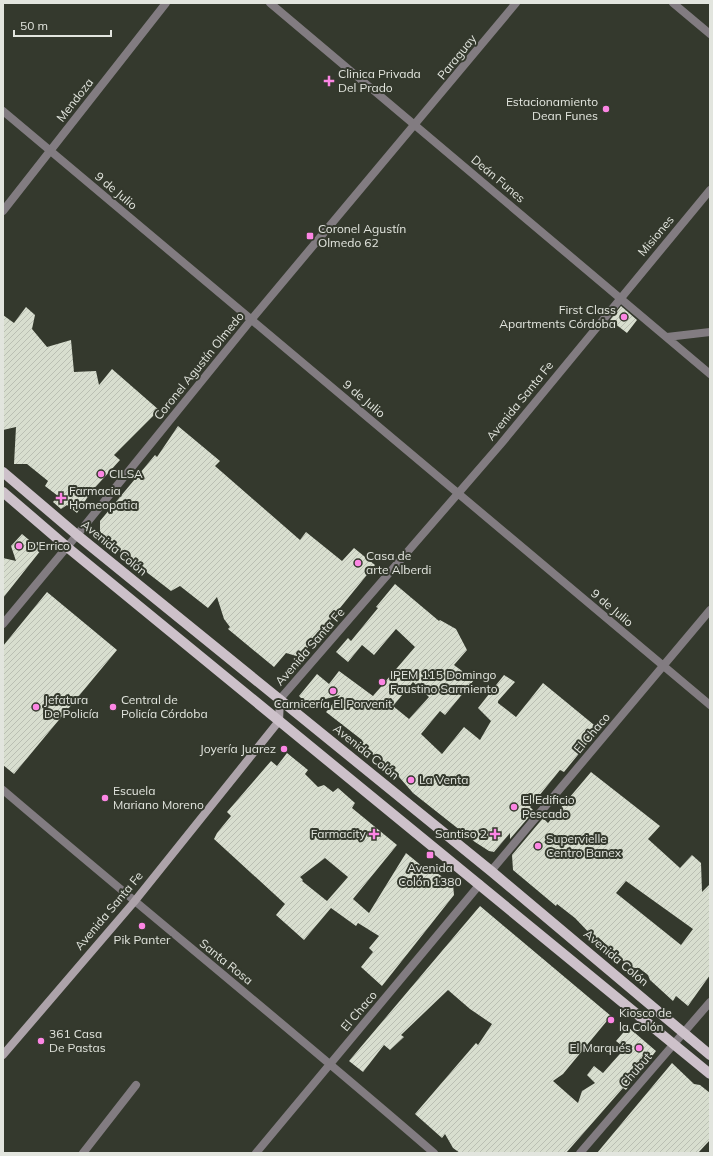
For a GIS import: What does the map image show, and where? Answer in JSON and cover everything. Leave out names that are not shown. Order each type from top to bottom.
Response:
[{"type":"main road","name":"Avenida Colón","points":[[3,472],[77,535],[491,870],[710,1055]]},
{"type":"main road","points":[[3,492],[67,547],[710,1074]]},
{"type":"main road","name":"Avenida Santa Fe","points":[[3,1055],[134,902],[279,721],[280,700]]},
{"type":"street","name":"Mendoza","points":[[3,211],[166,3]]},
{"type":"street","name":"Deán Funes","points":[[270,3],[710,374]]},
{"type":"street","name":"Paraguay","points":[[415,126],[516,3]]},
{"type":"street","points":[[674,3],[710,34]]},
{"type":"street","name":"9 de Julio","points":[[3,111],[710,705]]},
{"type":"street","name":"Coronel Agustín Olmedo","points":[[3,624],[251,320],[415,126]]},
{"type":"street","name":"Misiones","points":[[620,298],[710,190]]},
{"type":"street","name":"Avenida Santa Fe","points":[[280,700],[458,494],[620,298]]},
{"type":"street","points":[[667,337],[710,332]]},
{"type":"street","name":"El Chaco","points":[[491,870],[710,610]]},
{"type":"street","name":"Santa Rosa","points":[[3,790],[134,902],[330,1063],[434,1153]]},
{"type":"street","name":"El Chaco","points":[[256,1153],[480,884]]},
{"type":"street","name":"Chubut","points":[[580,1153],[675,1045],[710,1002]]},
{"type":"street","points":[[83,1153],[136,1085]]},
{"type":"building","name":"First Class Apartments Córdoba","points":[[621,306],[637,320],[627,333],[610,320]]},
{"type":"building","points":[[26,307],[35,315],[32,329],[47,347],[71,340],[74,372],[96,371],[99,385],[112,369],[159,410],[114,455],[120,460],[91,492],[77,513],[67,505],[61,509],[53,502],[58,496],[45,486],[48,481],[27,464],[14,464],[16,427],[3,430],[3,315],[14,323]]},
{"type":"building","points":[[178,426],[220,461],[215,466],[300,540],[306,532],[342,561],[354,548],[375,565],[300,657],[286,653],[274,667],[228,629],[230,627],[224,619],[217,597],[208,608],[180,586],[171,591],[105,540],[100,531],[100,521],[155,455],[157,457]]},
{"type":"building","points":[[22,534],[41,550],[3,598],[3,558],[16,561],[11,546]]},
{"type":"building","points":[[395,584],[439,621],[440,620],[456,629],[467,650],[454,665],[474,680],[445,715],[440,711],[421,734],[442,754],[464,727],[480,740],[491,721],[478,708],[504,675],[515,682],[498,701],[498,703],[516,717],[543,683],[599,729],[564,772],[560,770],[530,807],[534,811],[510,839],[510,833],[494,852],[489,851],[475,842],[413,793],[393,770],[392,771],[359,743],[362,740],[326,712],[340,695],[307,704],[299,696],[317,674],[329,684],[339,671],[373,696],[415,647],[396,629],[374,655],[362,645],[348,662],[336,652],[348,638],[351,641],[378,608],[376,607]],"holes":[[[413,682],[429,697],[409,719],[393,706]]]},
{"type":"building","name":"Jefatura De Policía","points":[[47,592],[117,650],[14,774],[3,765],[3,646]]},
{"type":"building","points":[[287,753],[308,770],[305,774],[318,787],[324,785],[333,792],[338,788],[355,803],[352,808],[397,845],[353,899],[369,913],[406,853],[423,867],[425,865],[453,884],[454,895],[382,986],[361,967],[373,952],[369,948],[379,936],[358,923],[356,926],[331,908],[304,940],[276,915],[285,904],[214,839],[231,816],[227,812],[271,761],[277,766]],"holes":[[[325,858],[348,877],[327,901],[302,881],[303,880],[300,877]]]},
{"type":"building","points":[[591,772],[660,826],[648,839],[680,868],[692,855],[701,863],[702,892],[710,884],[710,975],[688,1006],[676,996],[673,1001],[650,980],[648,975],[639,968],[632,968],[598,937],[596,940],[575,918],[557,904],[556,906],[513,870],[512,855],[543,818],[548,823]],"holes":[[[626,881],[693,929],[681,945],[616,893]]]},
{"type":"building","points":[[480,906],[611,1016],[563,1074],[553,1081],[578,1103],[582,1091],[595,1083],[587,1075],[594,1066],[603,1073],[625,1048],[616,1041],[628,1027],[656,1051],[626,1090],[623,1088],[566,1153],[460,1153],[453,1148],[445,1134],[442,1138],[415,1114],[476,1043],[478,1045],[492,1024],[470,1009],[448,990],[401,1035],[404,1037],[390,1050],[384,1045],[363,1072],[349,1061]]},
{"type":"building","points":[[672,1063],[694,1084],[700,1085],[710,1093],[710,1140],[698,1153],[597,1153]]},
{"type":"place","name":"Clinica Privada Del Prado","points":[[329,81]]},
{"type":"place","name":"Estacionamiento Dean Funes","points":[[606,109]]},
{"type":"place","name":"Coronel Agustín Olmedo 62","points":[[310,236]]},
{"type":"place","name":"First Class Apartments Córdoba","points":[[624,317]]},
{"type":"place","name":"CILSA","points":[[101,474]]},
{"type":"place","name":"Farmacia Homeopatia","points":[[61,498]]},
{"type":"place","name":"D'Errico","points":[[19,546]]},
{"type":"place","name":"Casa de arte Alberdi","points":[[358,563]]},
{"type":"place","name":"IPEM 115 Domingo Faustino Sarmiento","points":[[382,682]]},
{"type":"place","name":"Carnicería El Porvenit","points":[[333,691]]},
{"type":"place","name":"Jefatura De Policía","points":[[36,707]]},
{"type":"place","name":"Central de Policía Córdoba","points":[[113,707]]},
{"type":"place","name":"Joyería Juarez","points":[[284,749]]},
{"type":"place","name":"La Venta","points":[[411,780]]},
{"type":"place","name":"Escuela Mariano Moreno","points":[[105,798]]},
{"type":"place","name":"El Edificio Pescado","points":[[514,807]]},
{"type":"place","name":"Farmacity","points":[[374,834]]},
{"type":"place","name":"Santiso 2","points":[[495,834]]},
{"type":"place","name":"Supervielle Centro Banex","points":[[538,846]]},
{"type":"place","name":"Avenida Colón 1380","points":[[430,855]]},
{"type":"place","name":"Pik Panter","points":[[142,926]]},
{"type":"place","name":"Kiosco de la Colón","points":[[611,1020]]},
{"type":"place","name":"361 Casa De Pastas","points":[[41,1041]]},
{"type":"place","name":"El Marqués","points":[[639,1048]]}]
